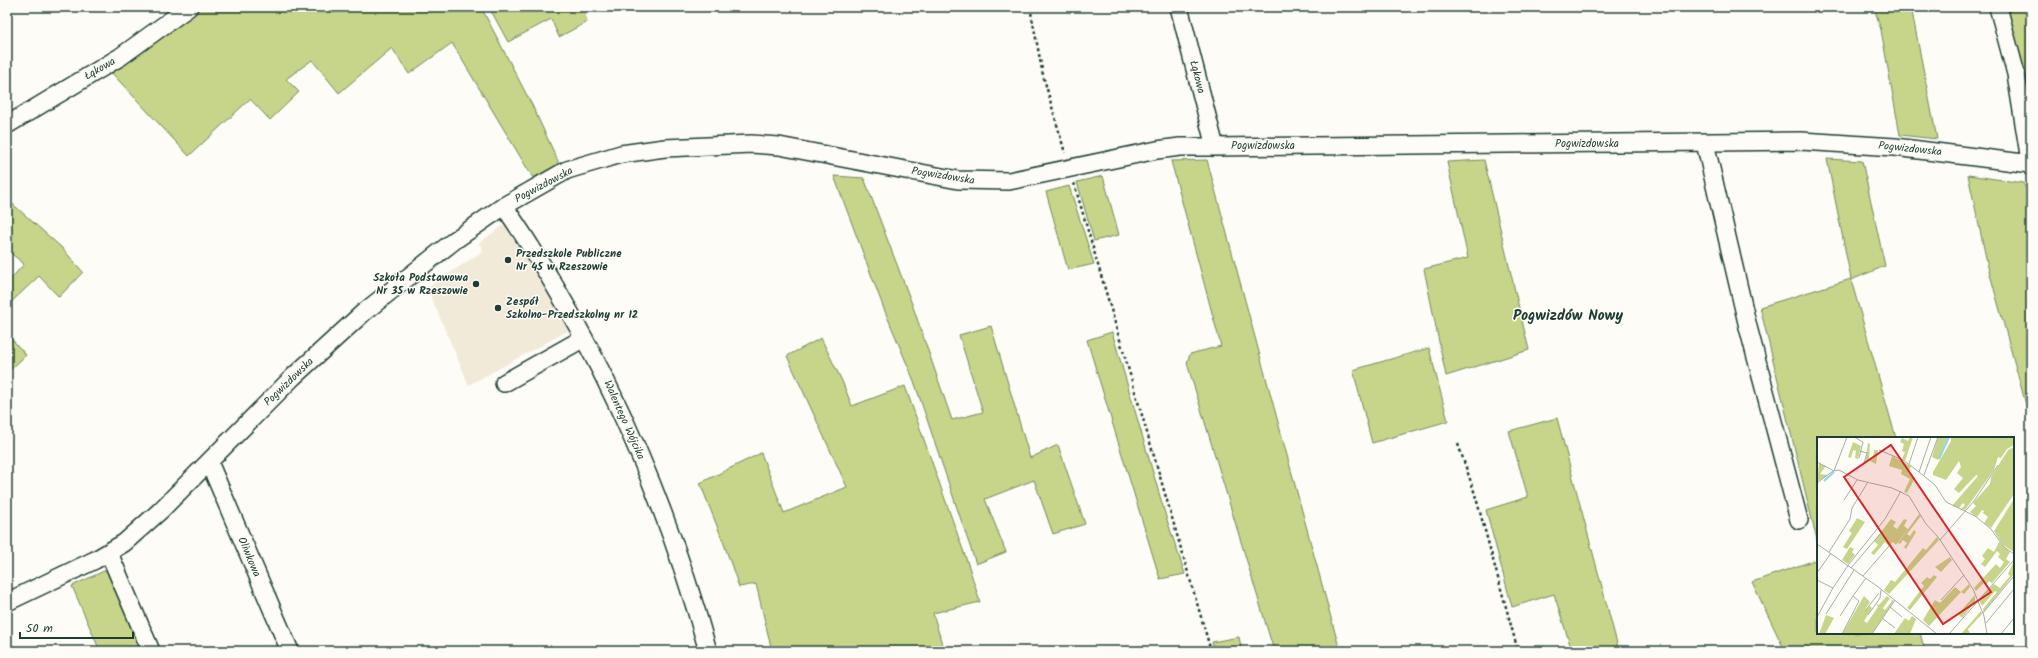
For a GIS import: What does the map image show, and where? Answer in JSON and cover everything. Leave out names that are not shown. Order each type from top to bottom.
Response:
[{"type":"street","name":"Łąkowa","points":[[7,125],[120,57],[189,7]]},
{"type":"street","name":"Łąkowa","points":[[1179,7],[1215,147]]},
{"type":"street","points":[[1998,7],[2016,74],[2031,165]]},
{"type":"street","name":"Pogwizdowska","points":[[7,602],[109,553],[139,531],[293,378],[363,313],[419,268],[504,206],[567,170],[621,154],[665,148],[751,144],[779,146],[938,177],[982,182],[1009,181],[1070,170],[1157,150],[1180,147],[1833,142],[1928,151],[2031,165]]},
{"type":"street","points":[[1705,143],[1748,327],[1799,520]]},
{"type":"street","name":"Walentego Wójcika","points":[[504,206],[539,258],[611,389],[642,461],[688,584],[708,651]]},
{"type":"street","points":[[504,383],[584,338]]},
{"type":"street","name":"Oliwkowa","points":[[209,462],[290,651]]},
{"type":"street","points":[[109,553],[151,651]]},
{"type":"path","points":[[1030,7],[1043,75],[1149,441],[1191,577],[1211,651]]},
{"type":"path","points":[[1458,444],[1475,494],[1518,651]]},
{"type":"shaded area","name":"Zespół Szkolno-Przedszkolny nr 12","points":[[508,222],[573,328],[469,385],[427,288],[483,251],[479,243]]},
{"type":"green space","points":[[197,7],[481,7],[532,105],[558,161],[557,165],[533,178],[452,43],[409,74],[392,48],[339,93],[312,60],[286,79],[299,92],[270,120],[250,99],[189,156],[109,70]]},
{"type":"green space","points":[[489,7],[583,7],[587,22],[559,37],[551,19],[508,42]]},
{"type":"green space","points":[[1874,7],[1911,7],[1937,139],[1900,135],[1881,30]]},
{"type":"green space","points":[[2007,7],[2031,7],[2031,108]]},
{"type":"green space","points":[[1827,159],[1862,161],[1885,266],[1851,280],[1896,437],[1817,437],[1817,540],[1760,307],[1851,279]]},
{"type":"green space","points":[[1207,160],[1340,651],[1274,651],[1187,363],[1190,354],[1221,346],[1171,161]]},
{"type":"green space","points":[[1484,160],[1529,350],[1446,376],[1424,269],[1468,258],[1447,162]]},
{"type":"green space","points":[[1968,175],[2023,183],[2031,199],[2031,423],[1988,267]]},
{"type":"green space","points":[[834,176],[864,178],[912,304],[952,420],[983,412],[959,335],[991,326],[1030,458],[1058,445],[1085,524],[1053,534],[1034,480],[985,499],[1006,552],[976,564],[914,381],[884,309]]},
{"type":"green space","points":[[1103,176],[1119,235],[1094,241],[1077,182]]},
{"type":"green space","points":[[1069,186],[1094,264],[1068,270],[1046,192]]},
{"type":"green space","points":[[7,199],[62,248],[83,272],[59,297],[39,276],[7,306],[7,283],[24,264],[7,250]]},
{"type":"green space","points":[[1112,332],[1166,517],[1185,574],[1160,579],[1087,340]]},
{"type":"green space","points":[[7,334],[26,355],[8,372],[7,371]]},
{"type":"green space","points":[[821,338],[842,381],[852,406],[905,386],[980,602],[933,613],[944,651],[772,651],[756,584],[739,587],[700,483],[761,453],[784,513],[847,487],[787,356]]},
{"type":"green space","points":[[1429,348],[1448,421],[1372,443],[1353,370]]},
{"type":"green space","points":[[1557,418],[1619,651],[1572,651],[1554,594],[1512,607],[1486,510],[1528,497],[1509,431]]},
{"type":"green space","points":[[1817,559],[1817,634],[1920,634],[1925,651],[1785,651],[1752,582]]},
{"type":"green space","points":[[108,569],[143,650],[141,651],[100,651],[72,586]]},
{"type":"green space","points":[[1239,637],[1242,651],[1215,651],[1212,642]]},
{"type":"place","name":"Przedszkole Publiczne Nr 45 w Rzeszowie","points":[[508,260]]},
{"type":"place","name":"Szkoła Podstawowa Nr 35 w Rzeszowie","points":[[476,284]]},
{"type":"place","name":"Zespół Szkolno-Przedszkolny nr 12","points":[[498,308]]},
{"type":"district","name":"Pogwizdów Nowy","points":[[1568,316]]}]
